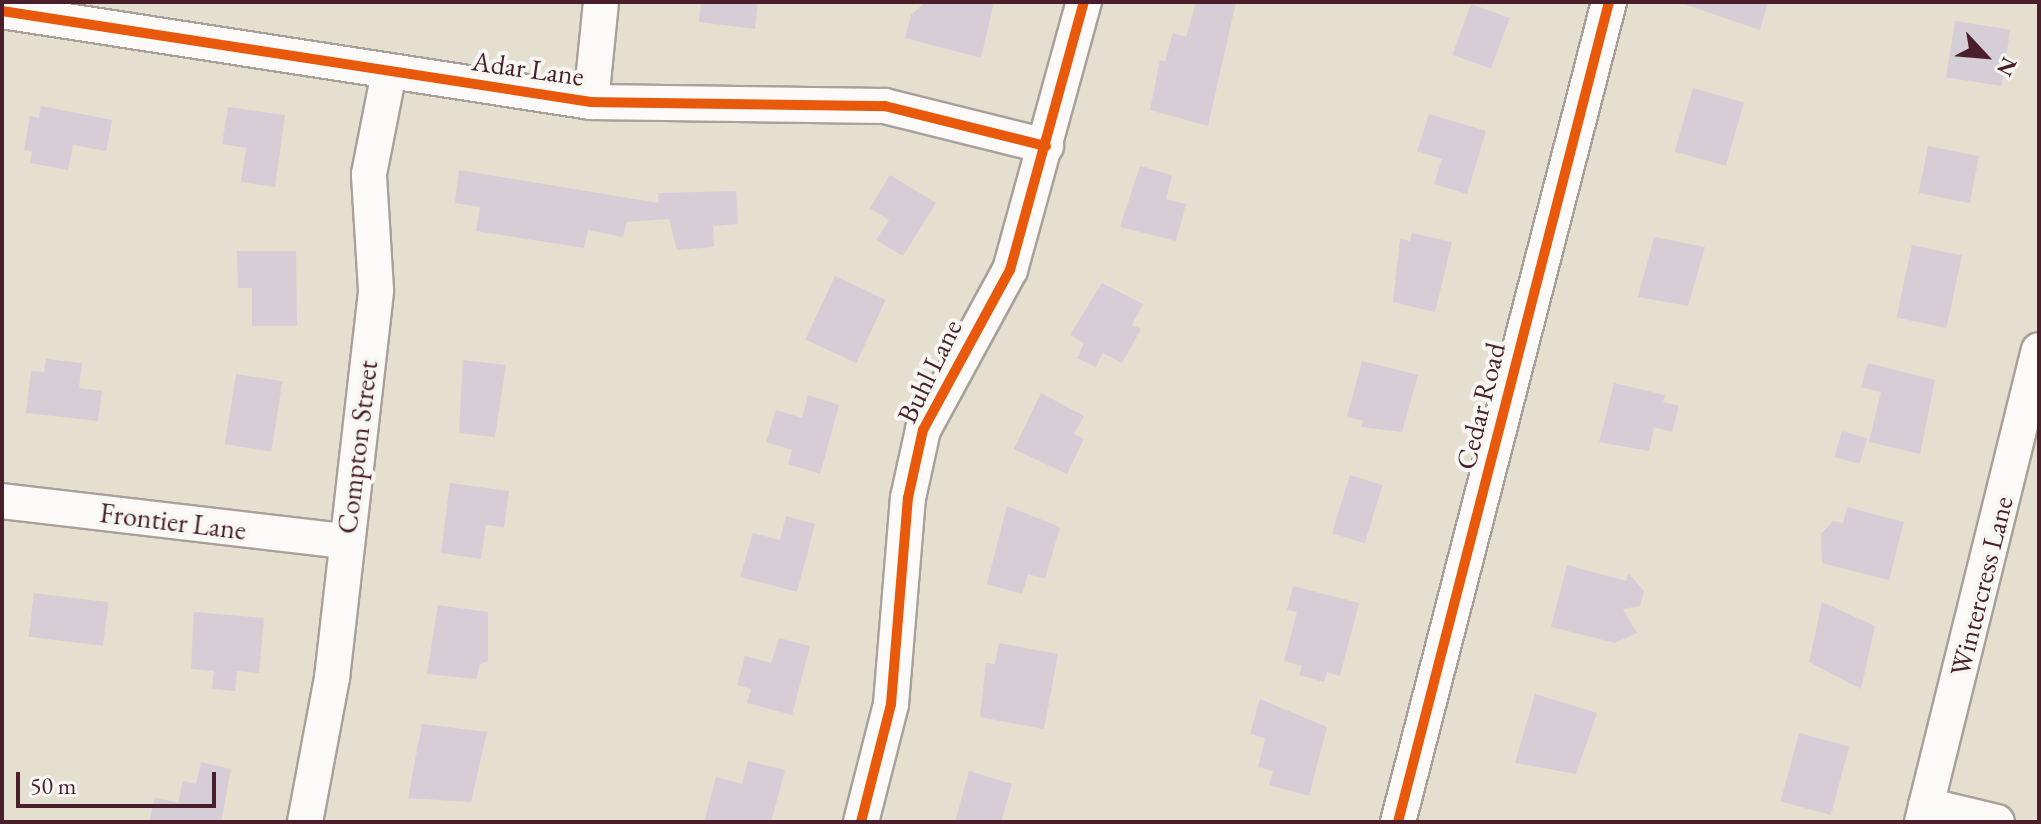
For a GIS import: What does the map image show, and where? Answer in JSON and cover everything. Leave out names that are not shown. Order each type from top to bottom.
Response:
[{"type":"street","points":[[591,102],[601,2]]},
{"type":"street","name":"Buhl Lane","points":[[861,822],[891,704],[908,498],[923,430],[1010,270],[1084,2]]},
{"type":"street","name":"Cedar Road","points":[[1398,822],[1609,2]]},
{"type":"street","name":"Adar Lane","points":[[2,11],[591,102],[656,108],[831,100],[1046,146]]},
{"type":"street","name":"Compton Street","points":[[305,822],[332,678],[345,541],[376,290],[369,174],[389,72]]},
{"type":"street","name":"Wintercress Lane","points":[[1924,813],[2039,350]]},
{"type":"street","name":"Frontier Lane","points":[[2,501],[345,541]]},
{"type":"street","points":[[1924,813],[1997,822]]},
{"type":"building","points":[[701,2],[758,2],[755,29],[699,22]]},
{"type":"building","points":[[925,2],[994,2],[981,58],[905,38],[911,15]]},
{"type":"building","points":[[1196,2],[1236,2],[1208,126],[1150,110],[1160,60],[1165,61],[1173,33],[1186,37]]},
{"type":"building","points":[[1678,2],[1768,2],[1760,30]]},
{"type":"building","points":[[1471,4],[1510,18],[1491,69],[1453,55]]},
{"type":"building","points":[[1955,21],[2010,30],[2001,86],[1946,77]]},
{"type":"building","points":[[1693,88],[1744,103],[1726,166],[1675,151]]},
{"type":"building","points":[[41,106],[112,120],[106,151],[73,145],[68,170],[30,163],[32,151],[24,150],[30,116],[39,118]]},
{"type":"building","points":[[228,107],[285,115],[275,187],[241,182],[246,148],[222,144]]},
{"type":"building","points":[[1429,114],[1486,131],[1467,194],[1434,184],[1442,159],[1417,151]]},
{"type":"building","points":[[1928,146],[1979,156],[1970,203],[1919,193]]},
{"type":"building","points":[[1140,166],[1172,175],[1166,199],[1186,204],[1176,241],[1120,227]]},
{"type":"building","points":[[459,170],[659,203],[658,193],[736,191],[738,224],[713,226],[714,247],[677,250],[669,219],[627,222],[623,237],[588,230],[584,248],[476,231],[480,207],[455,203]]},
{"type":"building","points":[[890,175],[936,203],[903,256],[876,240],[889,220],[870,208]]},
{"type":"building","points":[[1412,233],[1452,242],[1435,312],[1393,302],[1400,239],[1410,241]]},
{"type":"building","points":[[1654,237],[1705,247],[1688,306],[1638,297]]},
{"type":"building","points":[[1912,245],[1962,256],[1947,328],[1897,317]]},
{"type":"building","points":[[237,251],[296,251],[297,326],[252,326],[252,288],[238,288]]},
{"type":"building","points":[[835,276],[886,300],[856,363],[805,339]]},
{"type":"building","points":[[1102,283],[1143,304],[1132,325],[1141,329],[1122,363],[1103,353],[1096,367],[1077,358],[1084,343],[1070,335]]},
{"type":"building","points":[[46,359],[82,363],[79,388],[102,391],[98,421],[26,413],[31,371],[44,372]]},
{"type":"building","points":[[463,360],[506,365],[495,437],[459,433]]},
{"type":"building","points":[[1362,361],[1418,375],[1402,432],[1361,427],[1363,421],[1347,417]]},
{"type":"building","points":[[1868,363],[1935,380],[1920,454],[1869,442],[1881,392],[1861,387]]},
{"type":"building","points":[[236,374],[282,381],[271,451],[225,444]]},
{"type":"building","points":[[1614,383],[1665,395],[1663,402],[1679,406],[1672,432],[1654,427],[1649,451],[1599,442]]},
{"type":"building","points":[[1041,393],[1084,416],[1074,434],[1084,439],[1067,474],[1014,449]]},
{"type":"building","points":[[808,395],[839,405],[820,474],[788,464],[792,450],[766,442],[776,410],[802,418]]},
{"type":"building","points":[[1842,431],[1867,438],[1860,464],[1835,457]]},
{"type":"building","points":[[1350,475],[1383,485],[1365,543],[1332,533]]},
{"type":"building","points":[[450,483],[509,491],[504,527],[486,525],[481,559],[441,553]]},
{"type":"building","points":[[1007,506],[1060,527],[1045,579],[1028,574],[1022,594],[987,584]]},
{"type":"building","points":[[1847,507],[1904,522],[1889,580],[1822,563],[1821,534],[1833,521],[1843,523]]},
{"type":"building","points":[[786,516],[815,524],[797,592],[740,577],[753,533],[780,540]]},
{"type":"building","points":[[1567,565],[1626,581],[1628,573],[1644,591],[1640,606],[1623,609],[1637,633],[1615,643],[1551,627]]},
{"type":"building","points":[[1293,586],[1359,603],[1340,676],[1327,672],[1324,682],[1299,675],[1302,666],[1284,661],[1297,612],[1287,610]]},
{"type":"building","points":[[34,593],[108,602],[103,646],[29,637]]},
{"type":"building","points":[[1822,602],[1875,626],[1861,689],[1809,662]]},
{"type":"building","points":[[438,605],[488,612],[488,661],[479,665],[477,679],[427,674]]},
{"type":"building","points":[[194,612],[264,618],[259,673],[237,671],[235,691],[212,689],[214,671],[191,669]]},
{"type":"building","points":[[779,638],[810,646],[792,715],[747,703],[751,689],[737,685],[745,656],[771,663]]},
{"type":"building","points":[[999,643],[1058,654],[1044,729],[980,717],[986,663],[995,664]]},
{"type":"building","points":[[1535,694],[1597,713],[1576,774],[1515,763]]},
{"type":"building","points":[[1260,699],[1327,727],[1309,796],[1269,785],[1273,771],[1258,767],[1265,738],[1250,734]]},
{"type":"building","points":[[422,724],[487,732],[471,802],[408,798]]},
{"type":"building","points":[[1799,733],[1849,746],[1831,815],[1781,802]]},
{"type":"building","points":[[748,761],[785,770],[771,822],[704,822],[716,777],[742,784]]},
{"type":"building","points":[[201,762],[231,769],[221,822],[149,822],[155,797],[178,803],[183,781],[196,784]]},
{"type":"building","points":[[969,771],[1012,784],[1001,822],[955,822]]},
{"type":"cycle path","points":[[861,822],[891,704],[908,498],[923,430],[1010,270],[1084,2]]},
{"type":"cycle path","points":[[1398,822],[1609,2]]},
{"type":"cycle path","points":[[2,11],[591,102],[885,106],[1046,146]]}]
